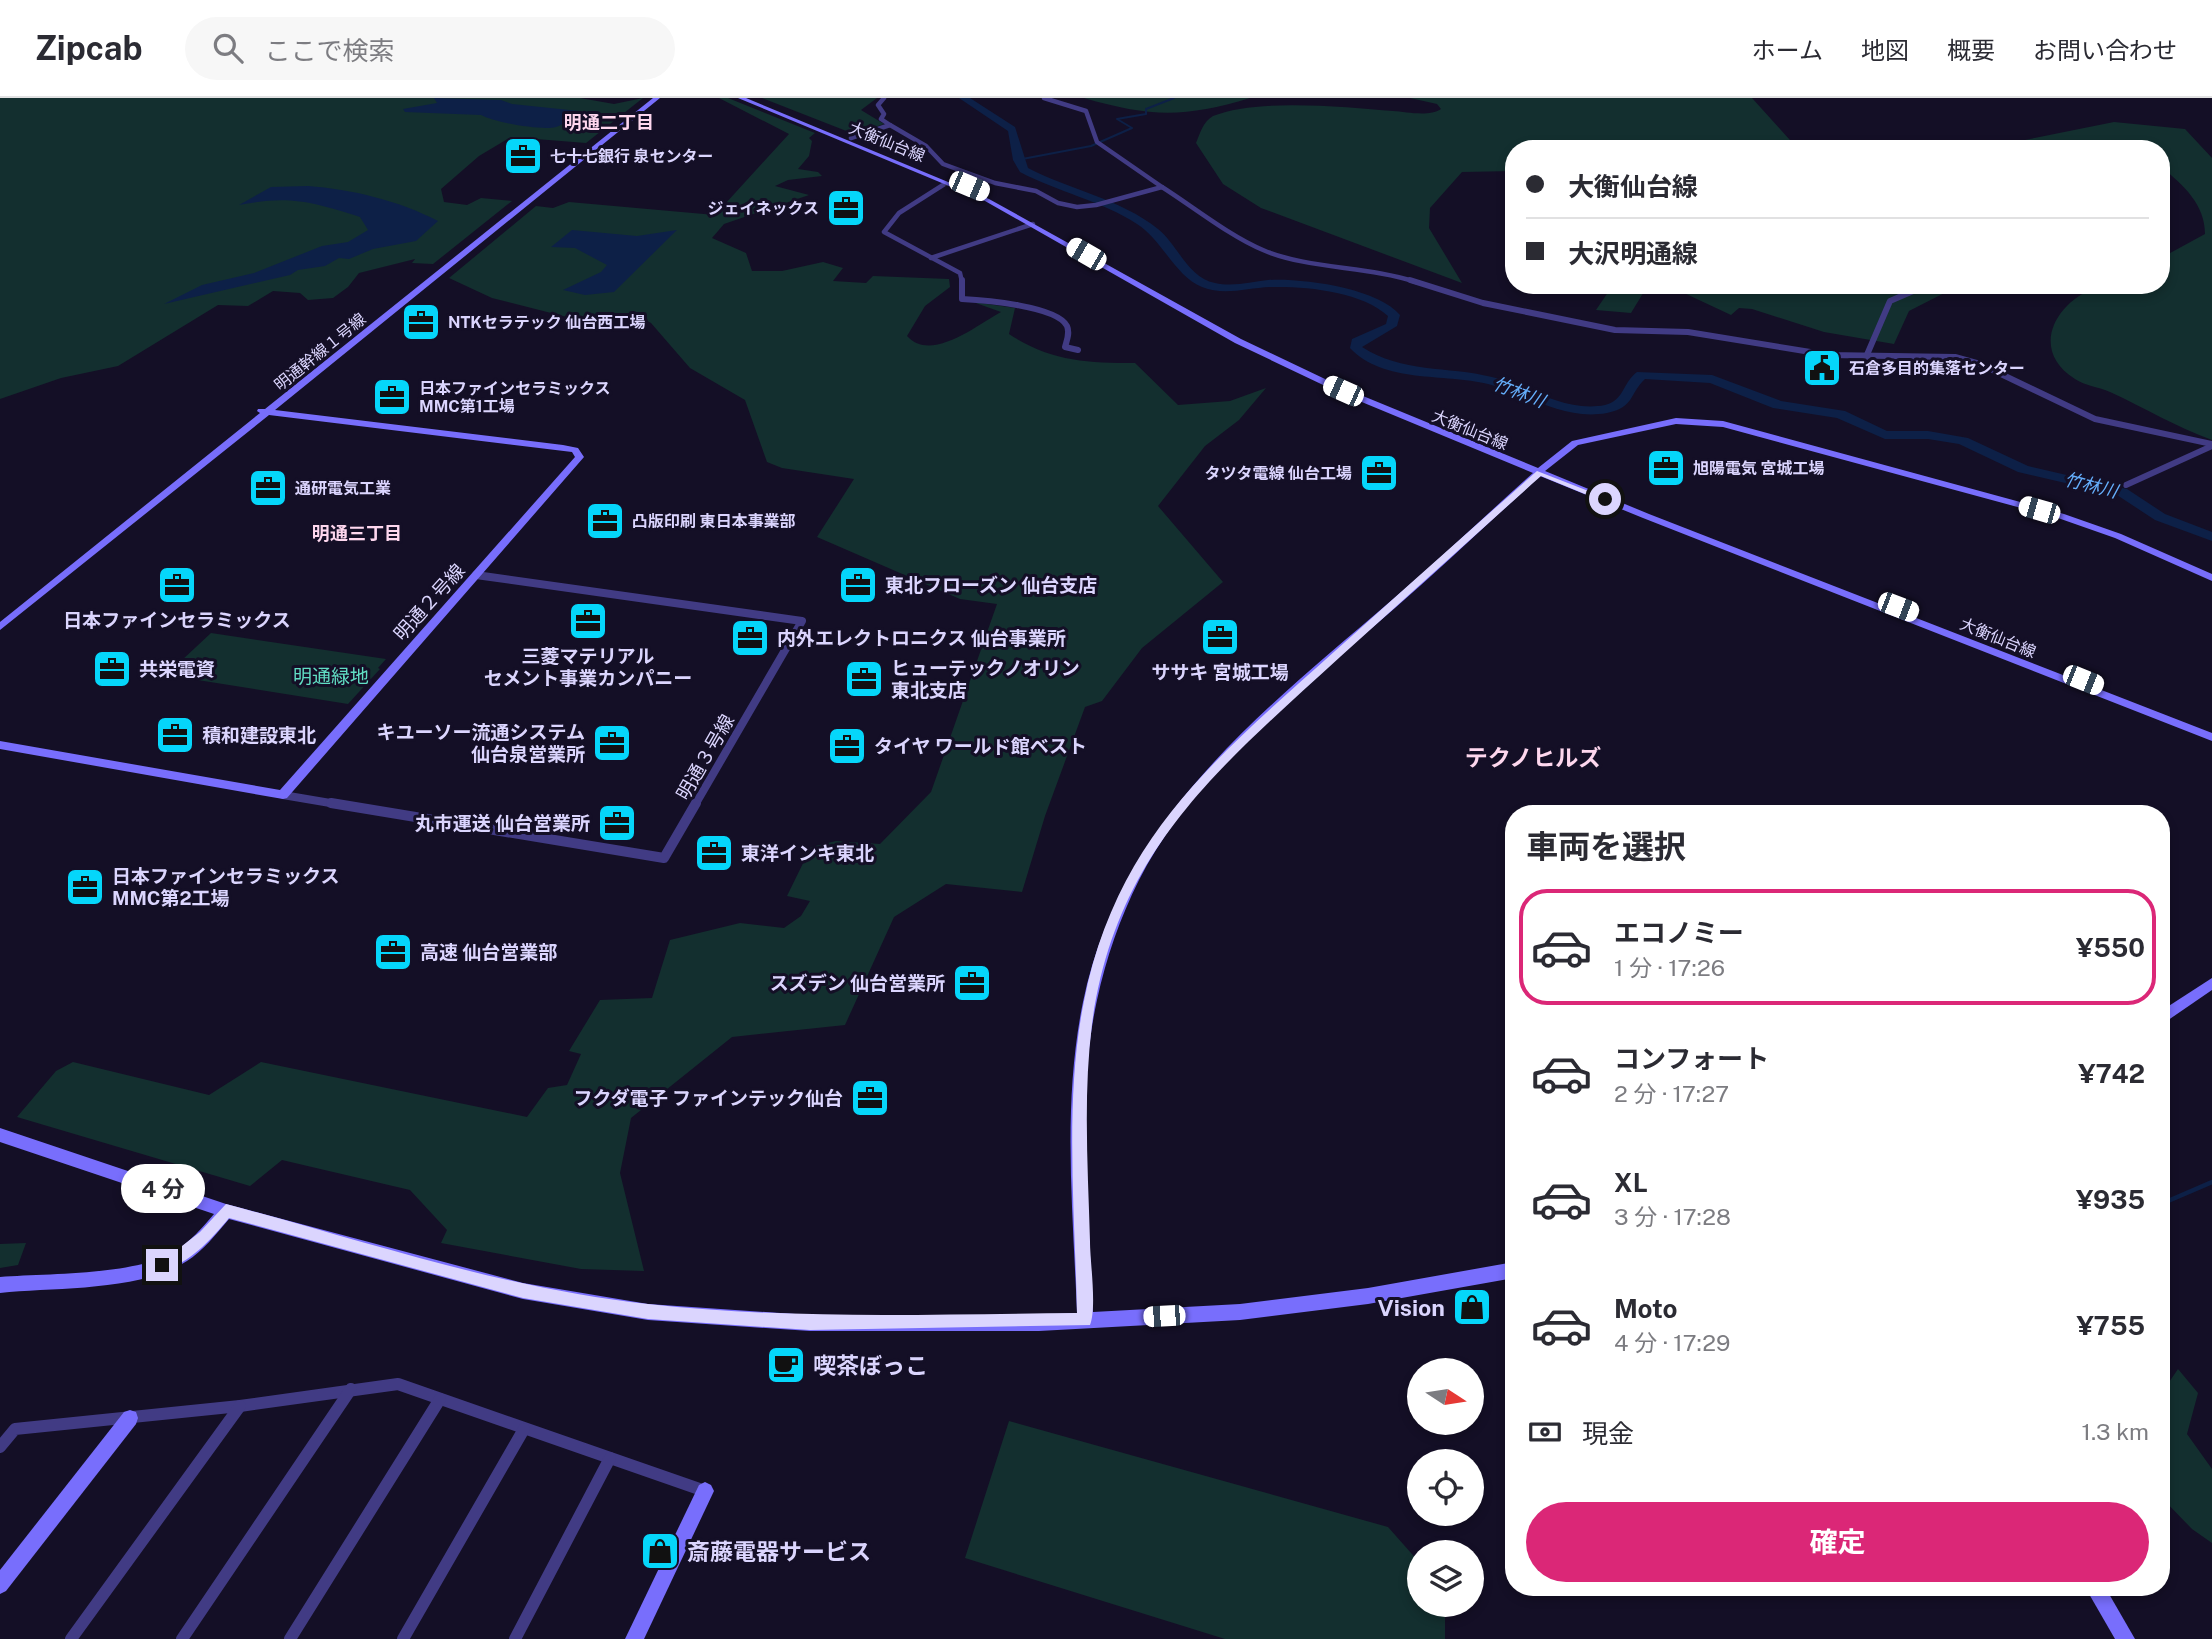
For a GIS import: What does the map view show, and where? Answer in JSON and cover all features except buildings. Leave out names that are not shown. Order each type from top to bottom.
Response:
[{"type":"street","points":[[0,620],[264,411],[650,98]]},
{"type":"street","name":"明通幹線１号線","points":[[0,628],[264,411],[656,98]]},
{"type":"street","name":"大衡仙台線","points":[[741,98],[960,187],[1033,224],[1238,341],[1343,391],[2212,737]]},
{"type":"street","name":"大衡仙台線","points":[[751,98],[1027,214],[1222,326],[1302,366],[1542,470],[2212,729]]},
{"type":"street","points":[[884,98],[878,106],[884,114],[881,119],[926,146],[935,159],[995,183],[1035,191],[1068,205],[1096,205],[1162,187]]},
{"type":"street","points":[[1044,98],[1088,112],[1097,142],[1262,250],[1292,258],[1385,272],[1483,303],[1615,330],[1688,332],[1866,357],[1955,357],[1980,364],[2095,419],[2212,445]]},
{"type":"street","points":[[851,138],[890,125]]},
{"type":"street","points":[[962,177],[970,174]]},
{"type":"street","points":[[943,185],[927,192],[883,229],[887,236],[960,273],[964,287],[962,299],[1052,312],[1067,327],[1070,338],[1065,347],[1078,350]]},
{"type":"street","points":[[931,258],[1033,224]]},
{"type":"street","points":[[1866,357],[1890,301],[1906,294]]},
{"type":"street","name":"明通２号線","points":[[264,411],[579,452],[579,460],[283,795]]},
{"type":"street","points":[[1085,1320],[1080,1133],[1086,1028],[1090,998],[1122,899],[1146,854],[1168,820],[1219,761],[1575,443],[1676,421],[1709,421],[2061,516],[2118,536],[2212,578]]},
{"type":"street","points":[[2126,485],[2212,445]]},
{"type":"street","name":"明通３号線","points":[[283,795],[664,858],[802,621],[476,575]]},
{"type":"street","points":[[0,744],[283,795]]},
{"type":"street","points":[[2170,1013],[2212,983]]},
{"type":"street","points":[[0,1135],[226,1211],[523,1291],[648,1312],[810,1323],[1085,1320],[1253,1310],[1368,1296],[1505,1272]]},
{"type":"street","points":[[0,1285],[145,1273],[178,1258],[205,1237],[226,1211]]},
{"type":"street","points":[[0,1447],[15,1429],[240,1406],[398,1384],[705,1491],[634,1639]]},
{"type":"street","points":[[182,1639],[351,1389]]},
{"type":"street","points":[[290,1639],[440,1399]]},
{"type":"street","points":[[71,1639],[240,1406]]},
{"type":"street","points":[[0,1585],[130,1418]]},
{"type":"street","points":[[403,1639],[524,1429]]},
{"type":"street","points":[[515,1639],[610,1458]]},
{"type":"street","points":[[2100,1596],[2126,1639]]},
{"type":"green space","points":[[0,98],[580,98],[614,104],[643,98],[586,143],[511,137],[479,156],[441,189],[444,202],[467,205],[481,198],[512,201],[433,264],[412,263],[415,259],[359,273],[348,287],[333,298],[308,300],[300,293],[273,291],[248,306],[218,305],[118,366],[61,378],[0,399]]},
{"type":"green space","points":[[719,98],[728,98],[815,133],[809,138],[812,141],[809,156],[798,169],[818,172],[822,176],[788,180],[775,186],[809,195],[724,224],[712,238],[746,253],[752,271],[782,271],[823,262],[843,268],[833,281],[866,283],[873,276],[949,279],[950,287],[925,306],[907,336],[917,343],[941,344],[1001,312],[973,302],[1015,308],[1009,334],[1024,343],[1069,359],[1135,363],[1178,405],[1230,401],[1266,388],[1239,420],[1205,446],[1158,506],[1223,582],[1142,648],[1102,701],[1085,707],[1045,816],[1022,892],[946,884],[894,917],[845,1025],[732,1037],[631,1118],[620,1173],[644,1271],[581,1269],[441,1243],[447,1230],[410,1190],[282,1160],[250,1186],[17,1117],[56,1071],[73,1062],[209,1095],[261,1062],[527,1117],[548,1088],[567,1085],[581,1054],[569,1051],[600,1000],[652,998],[670,940],[740,923],[784,928],[801,916],[810,901],[787,896],[811,847],[836,841],[880,844],[931,792],[997,604],[960,599],[817,537],[854,479],[782,468],[767,462],[745,400],[690,368],[651,323],[636,314],[598,325],[492,298],[449,278],[536,206],[553,208],[569,202],[715,215],[789,134]]},
{"type":"green space","points":[[762,98],[877,98],[861,110],[884,124],[854,134]]},
{"type":"green space","points":[[1084,98],[1250,98],[1206,109],[1167,113],[1128,109]]},
{"type":"green space","points":[[1410,98],[1752,98],[1790,140],[1505,140],[1505,171],[1462,172],[1430,208],[1429,228],[1462,283],[1261,208],[1223,184],[1196,143],[1210,118],[1231,110],[1276,105],[1430,113],[1441,109],[1437,104]]},
{"type":"green space","points":[[2114,122],[2185,129],[2212,158],[2212,440],[2110,392],[2075,379],[2061,367],[2053,354],[2051,341],[2059,315],[2082,294],[2170,294],[2170,253],[2205,234],[2201,214],[2192,196],[2170,174],[2170,140],[2025,140]]},
{"type":"green space","points":[[1607,294],[1643,294],[1631,313],[1596,310]]},
{"type":"green space","points":[[1686,294],[1942,294],[1909,311],[1894,344],[1824,332],[1752,309],[1739,308],[1731,315]]},
{"type":"green space","name":"明通緑地","points":[[211,633],[386,659],[348,704],[166,675]]},
{"type":"green space","points":[[26,1243],[18,1265],[0,1268],[0,1244]]},
{"type":"green space","points":[[2178,1369],[2198,1393],[2187,1434],[2212,1469],[2212,1543],[2192,1529],[2170,1506],[2170,1381]]},
{"type":"green space","points":[[1009,1421],[1388,1527],[1407,1548],[1407,1617],[1445,1617],[1445,1639],[1225,1639],[965,1558]]},
{"type":"water","points":[[434,98],[501,100],[512,104],[579,111],[556,127],[540,128],[481,115],[405,112],[403,109],[437,103]]},
{"type":"water","points":[[308,186],[375,197],[438,221],[416,241],[373,249],[349,259],[339,258],[325,266],[298,270],[290,275],[164,304],[202,285],[254,273],[322,246],[348,242],[368,230],[360,217],[314,204],[287,200],[239,205],[271,187]]},
{"type":"water","points":[[572,230],[637,236],[677,230],[614,292],[585,295],[563,290],[601,272],[607,265],[575,248],[551,247]]},
{"type":"waterway","name":"竹林川","points":[[964,98],[1012,129],[1018,160],[1024,170],[1124,212],[1139,221],[1162,238],[1188,272],[1205,284],[1229,288],[1267,284],[1315,287],[1355,295],[1386,308],[1394,315],[1391,326],[1356,342],[1356,348],[1387,365],[1420,372],[1489,380],[1560,406],[1590,411],[1606,409],[1623,402],[1634,382],[1642,375],[1712,379],[1778,405],[1840,414],[1885,435],[1928,435],[1963,441],[2023,469],[2122,492],[2160,517],[2212,537]]},
{"type":"waterway","points":[[1017,160],[1091,146],[1132,128],[1117,119],[1146,114],[1146,109],[1174,98]]},
{"type":"waterway","points":[[2170,1200],[2212,1182]]},
{"type":"tunnel","points":[[943,185],[962,178]]},
{"type":"place","name":"七十七銀行 泉センター","points":[[523,156]]},
{"type":"place","name":"ジェイネックス","points":[[846,208]]},
{"type":"place","name":"NTKセラテック 仙台西工場","points":[[421,322]]},
{"type":"place","name":"石倉多目的集落センター","points":[[1822,368]]},
{"type":"place","name":"日本ファインセラミックス MMC第1工場","points":[[392,397]]},
{"type":"place","name":"旭陽電気 宮城工場","points":[[1666,468]]},
{"type":"place","name":"タツタ電線 仙台工場","points":[[1379,473]]},
{"type":"place","name":"通研電気工業","points":[[268,488]]},
{"type":"place","name":"凸版印刷 東日本事業部","points":[[605,521]]},
{"type":"place","name":"日本ファインセラミックス","points":[[177,585]]},
{"type":"place","name":"東北フローズン 仙台支店","points":[[858,585]]},
{"type":"place","name":"三菱マテリアル セメント事業カンパニー","points":[[588,621]]},
{"type":"place","name":"ササキ 宮城工場","points":[[1220,637]]},
{"type":"place","name":"内外エレクトロニクス 仙台事業所","points":[[750,638]]},
{"type":"place","name":"共栄電資","points":[[112,669]]},
{"type":"place","name":"ヒューテックノオリン 東北支店","points":[[864,679]]},
{"type":"place","name":"積和建設東北","points":[[175,735]]},
{"type":"place","name":"キユーソー流通システム 仙台泉営業所","points":[[612,743]]},
{"type":"place","name":"タイヤ ワールド館ベスト","points":[[847,746]]},
{"type":"place","name":"丸市運送 仙台営業所","points":[[617,823]]},
{"type":"place","name":"東洋インキ東北","points":[[714,853]]},
{"type":"place","name":"日本ファインセラミックス MMC第2工場","points":[[85,887]]},
{"type":"place","name":"高速 仙台営業部","points":[[393,952]]},
{"type":"place","name":"スズデン 仙台営業所","points":[[972,983]]},
{"type":"place","name":"フクダ電子 ファインテック仙台","points":[[870,1098]]},
{"type":"place","name":"Vision","points":[[1472,1307]]},
{"type":"place","name":"喫茶ぼっこ","points":[[786,1365]]},
{"type":"place","name":"斎藤電器サービス","points":[[660,1551]]},
{"type":"district","name":"明通二丁目","points":[[609,122]]},
{"type":"district","name":"明通三丁目","points":[[357,533]]},
{"type":"district","name":"テクノヒルズ","points":[[1533,757]]},
{"type":"route","points":[[162,1265],[178,1258],[205,1237],[226,1211],[523,1291],[648,1312],[810,1323],[1039,1323],[1085,1320],[1080,1090],[1086,1028],[1090,998],[1122,899],[1146,854],[1168,820],[1219,761],[1539,473],[1605,499]]}]
